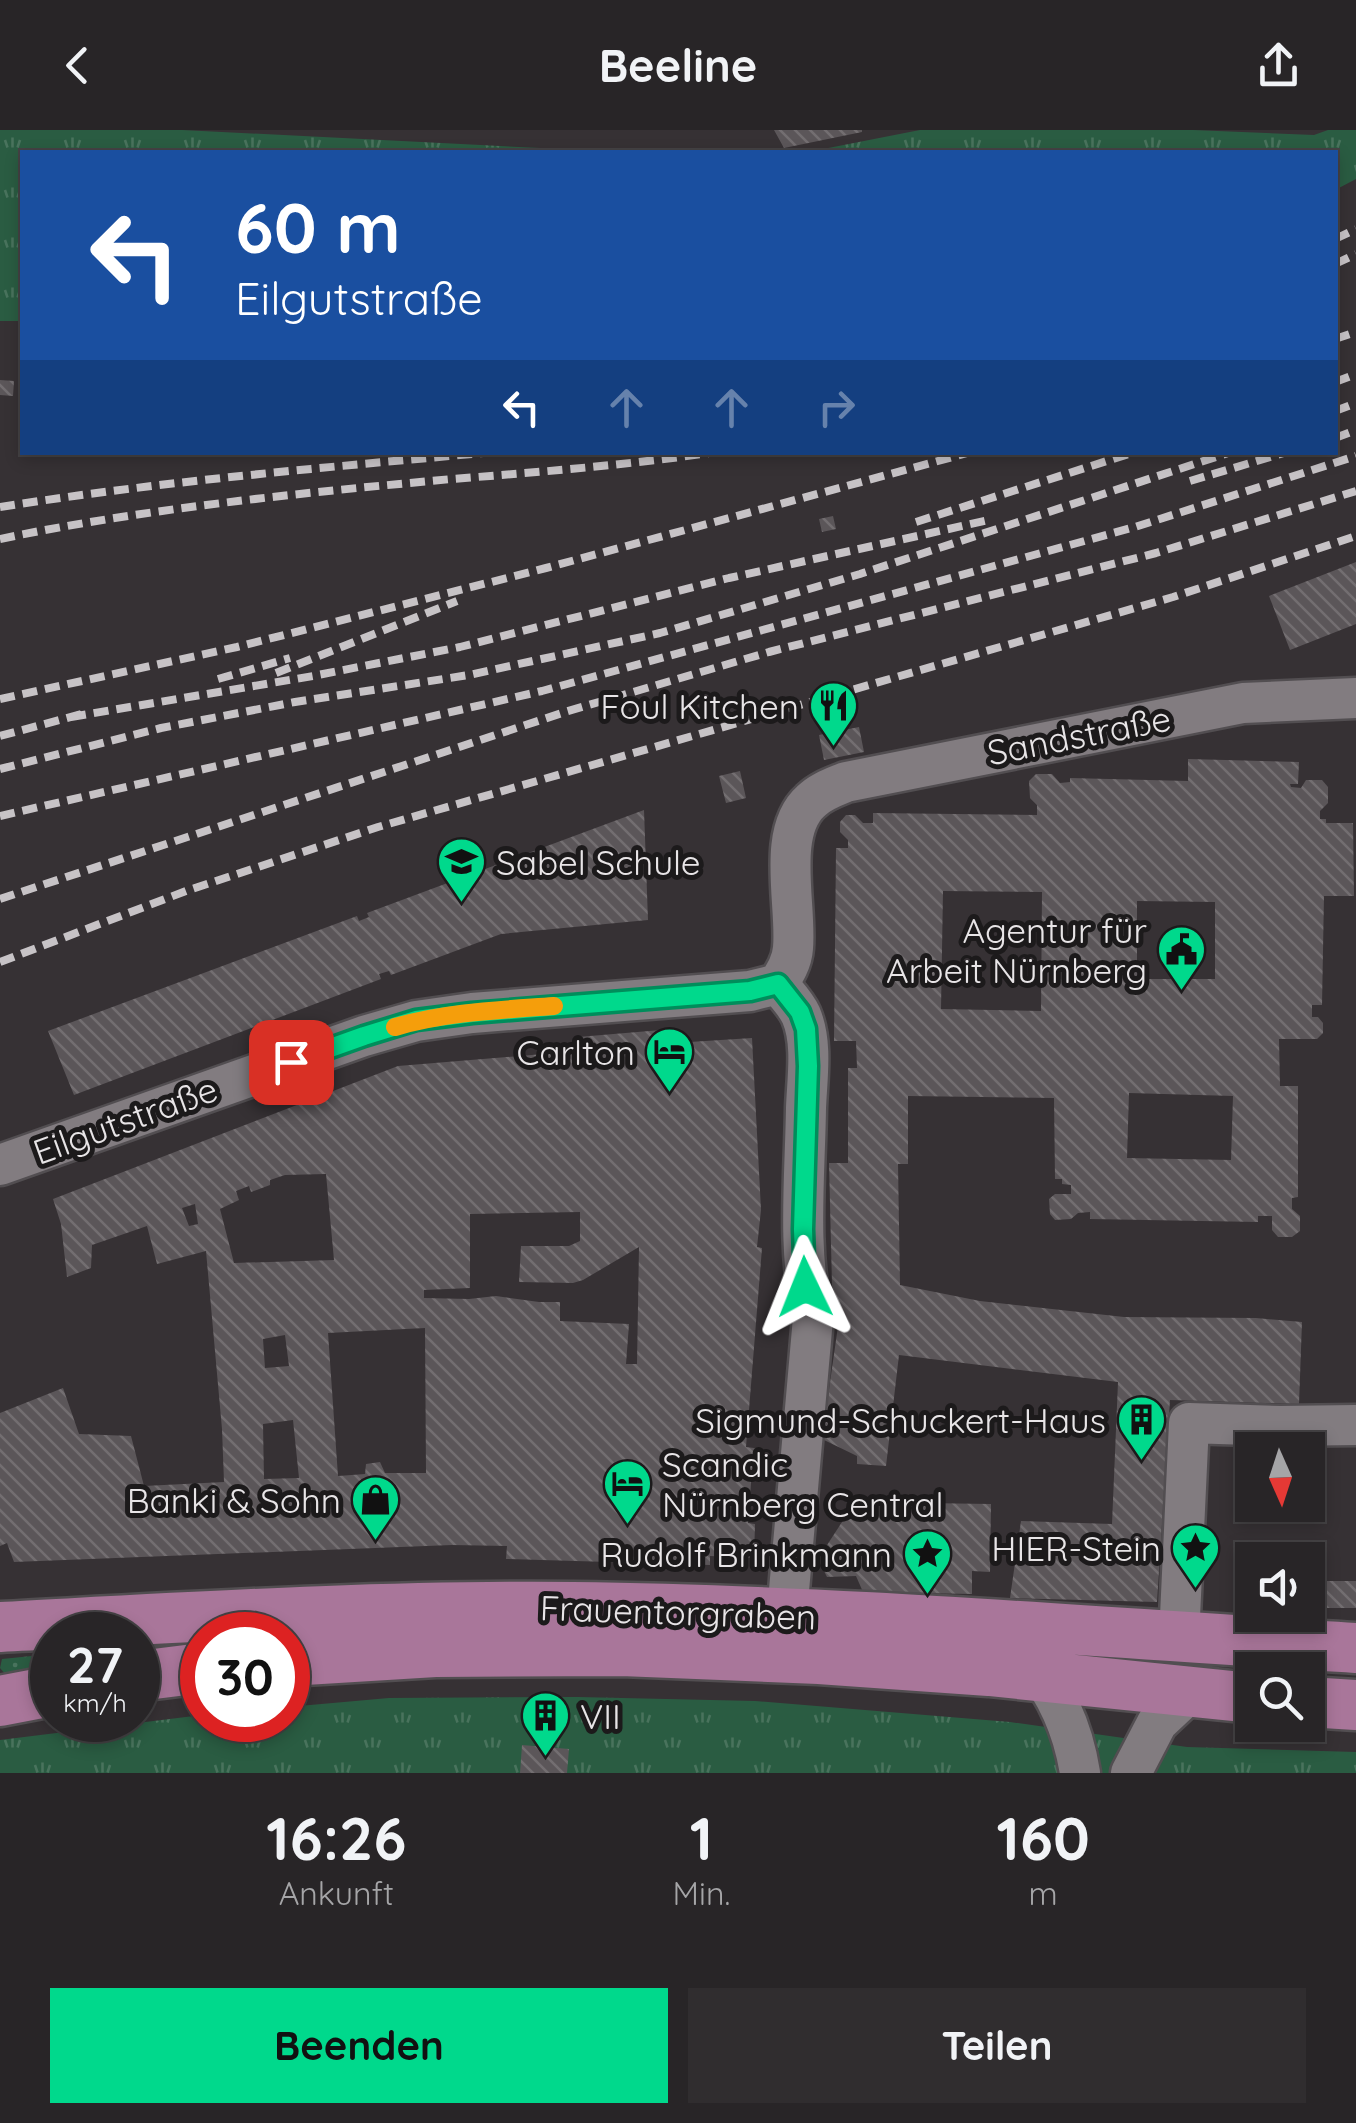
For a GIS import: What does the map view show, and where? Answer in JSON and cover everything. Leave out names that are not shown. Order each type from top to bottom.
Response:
[{"type":"main road","name":"Frauentorgraben","points":[[3,1628],[455,1608],[570,1607],[787,1613],[1356,1648]]},
{"type":"main road","name":"Frauentorgraben","points":[[310,1659],[570,1650],[802,1658],[976,1670],[1235,1697]]},
{"type":"main road","points":[[1325,1703],[1356,1705]]},
{"type":"street","name":"Sandstraße","points":[[778,984],[789,968],[793,949],[792,842],[808,803],[826,790],[846,782],[1243,703],[1351,708]]},
{"type":"street","name":"Eilgutstraße","points":[[0,1165],[416,1020],[750,991],[778,984]]},
{"type":"street","points":[[778,984],[800,1012],[806,1029],[803,1229],[805,1287],[813,1318],[787,1613]]},
{"type":"street","points":[[1178,1638],[1189,1423],[1356,1425]]},
{"type":"street","points":[[997,1626],[1044,1677],[1061,1706],[1078,1760]]},
{"type":"street","points":[[1136,1763],[1157,1723],[1190,1693]]},
{"type":"green space","points":[[0,130],[182,130],[622,150],[20,150],[20,321],[0,321]]},
{"type":"green space","points":[[920,130],[1193,130],[1314,135],[1328,130],[1356,130],[1356,179],[1338,188],[1338,150],[818,150]]},
{"type":"green space","points":[[30,1656],[30,1674],[6,1675],[0,1668],[2,1659]]},
{"type":"green space","points":[[389,1698],[755,1701],[1010,1722],[1187,1747],[1356,1752],[1356,1773],[0,1773],[0,1740],[30,1736],[30,1742],[160,1742],[160,1720],[180,1718],[180,1742],[310,1742],[310,1705]]},
{"type":"building","points":[[774,130],[862,130],[862,132],[784,148]]},
{"type":"building","points":[[0,380],[14,381],[13,396],[0,395]]},
{"type":"building","points":[[833,516],[836,529],[822,532],[819,519]]},
{"type":"building","points":[[1356,562],[1356,624],[1290,650],[1269,596]]},
{"type":"building","points":[[859,727],[864,752],[824,760],[819,735]]},
{"type":"building","name":"Agentur für Arbeit Nürnberg","points":[[1188,759],[1299,762],[1298,784],[1290,784],[1291,787],[1301,788],[1306,780],[1322,780],[1328,787],[1328,803],[1320,811],[1320,819],[1326,819],[1326,823],[1353,823],[1354,896],[1324,896],[1322,1005],[1312,1005],[1312,1017],[1323,1023],[1323,1033],[1317,1039],[1279,1039],[1280,1086],[1298,1086],[1298,1197],[1292,1198],[1292,1209],[1300,1216],[1300,1231],[1292,1237],[1278,1237],[1272,1230],[1272,1216],[1258,1216],[1258,1222],[1090,1219],[1090,1212],[1055,1220],[1050,1214],[1049,1199],[1055,1194],[1071,1194],[1071,1185],[1055,1179],[1054,1098],[908,1096],[908,1164],[898,1164],[900,1285],[980,1301],[1124,1317],[1302,1322],[1299,1404],[1170,1400],[1157,1602],[1010,1598],[1021,1521],[1112,1524],[1118,1382],[899,1355],[886,1466],[857,1464],[857,1456],[822,1439],[838,1326],[833,1326],[829,1163],[848,1163],[848,1068],[857,1068],[856,1041],[834,1041],[836,848],[848,848],[840,822],[846,815],[855,815],[863,823],[873,823],[873,813],[1037,815],[1029,781],[1036,774],[1052,774],[1060,783],[1070,782],[1070,778],[1188,781]],"holes":[[[943,891],[1042,892],[1041,1011],[941,1009]],[[1137,901],[1215,902],[1215,979],[1137,979]],[[1129,1093],[1233,1096],[1231,1160],[1127,1158]]]},
{"type":"building","points":[[740,771],[746,798],[726,803],[719,776]]},
{"type":"building","points":[[644,810],[648,920],[501,934],[391,975],[389,971],[379,974],[381,979],[74,1095],[48,1031],[357,916],[359,921],[369,917],[367,913]]},
{"type":"building","points":[[673,1029],[674,1043],[752,1038],[761,1210],[757,1247],[762,1248],[746,1447],[762,1449],[761,1458],[753,1457],[748,1523],[755,1524],[754,1558],[710,1556],[710,1565],[506,1559],[507,1546],[452,1545],[14,1562],[7,1543],[0,1546],[0,1413],[63,1388],[79,1434],[131,1436],[144,1486],[224,1482],[206,1251],[157,1264],[147,1226],[92,1245],[91,1268],[67,1277],[61,1224],[53,1199],[398,1066],[579,1051],[578,1037]],"holes":[[[326,1174],[334,1260],[234,1263],[220,1209],[239,1200],[236,1191],[249,1186],[251,1192],[270,1185],[270,1180],[285,1175]],[[195,1204],[198,1224],[189,1226],[182,1208]],[[580,1212],[580,1241],[569,1246],[521,1246],[519,1282],[573,1283],[639,1247],[637,1364],[626,1364],[629,1324],[560,1321],[560,1302],[496,1296],[424,1298],[424,1290],[470,1288],[470,1214]],[[425,1328],[426,1473],[385,1473],[380,1462],[366,1464],[365,1474],[338,1476],[328,1333]],[[285,1335],[289,1366],[265,1368],[263,1339]],[[293,1420],[299,1478],[264,1479],[263,1424]]]},
{"type":"building","points":[[855,1502],[991,1504],[990,1572],[972,1571],[972,1594],[863,1592],[856,1576],[827,1577],[818,1559]]},
{"type":"building","points":[[1325,1581],[1356,1581],[1356,1608],[1325,1608]]},
{"type":"building","name":"VII","points":[[522,1745],[569,1749],[567,1773],[520,1773]]},
{"type":"railway","points":[[1338,238],[1356,229]]},
{"type":"railway","points":[[1338,263],[1356,254]]},
{"type":"railway","points":[[1338,338],[1356,332]]},
{"type":"railway","points":[[1338,381],[1356,374]]},
{"type":"railway","points":[[1338,410],[1356,403]]},
{"type":"railway","points":[[1338,437],[1356,430]]},
{"type":"railway","points":[[0,507],[185,482],[461,455]]},
{"type":"railway","points":[[0,539],[225,503],[691,455]]},
{"type":"railway","points":[[0,699],[237,647],[960,455]]},
{"type":"railway","points":[[916,522],[1126,455]]},
{"type":"railway","points":[[0,769],[161,728],[469,675],[660,633],[860,574],[1222,455]]},
{"type":"railway","points":[[1190,481],[1277,455]]},
{"type":"railway","points":[[0,816],[542,691],[1135,527],[1356,456]]},
{"type":"railway","points":[[0,899],[565,712],[769,652],[1156,553],[1356,491]]},
{"type":"railway","points":[[71,717],[460,647],[729,578],[989,520]]},
{"type":"railway","points":[[0,962],[186,891],[378,827],[1173,597],[1356,536]]},
{"type":"railway","points":[[276,673],[457,601]]},
{"type":"railway","points":[[218,679],[290,658]]},
{"type":"railway","points":[[0,736],[82,714]]},
{"type":"slow traffic","points":[[395,1027],[416,1020],[554,1006]]},
{"type":"place","name":"Foul Kitchen","points":[[834,748]]},
{"type":"place","name":"Sabel Schule","points":[[461,904]]},
{"type":"place","name":"Agentur für Arbeit Nürnberg","points":[[1182,992]]},
{"type":"place","name":"Carlton","points":[[670,1094]]},
{"type":"place","name":"Sigmund-Schuckert-Haus","points":[[1141,1462]]},
{"type":"place","name":"Scandic Nürnberg Central","points":[[627,1526]]},
{"type":"place","name":"Banki & Sohn","points":[[376,1542]]},
{"type":"place","name":"HIER-Stein","points":[[1196,1590]]},
{"type":"place","name":"Rudolf Brinkmann","points":[[927,1596]]},
{"type":"place","name":"VII","points":[[545,1758]]},
{"type":"route","points":[[291,1062],[416,1020],[750,991],[778,984],[800,1012],[806,1029],[805,1287]]}]
